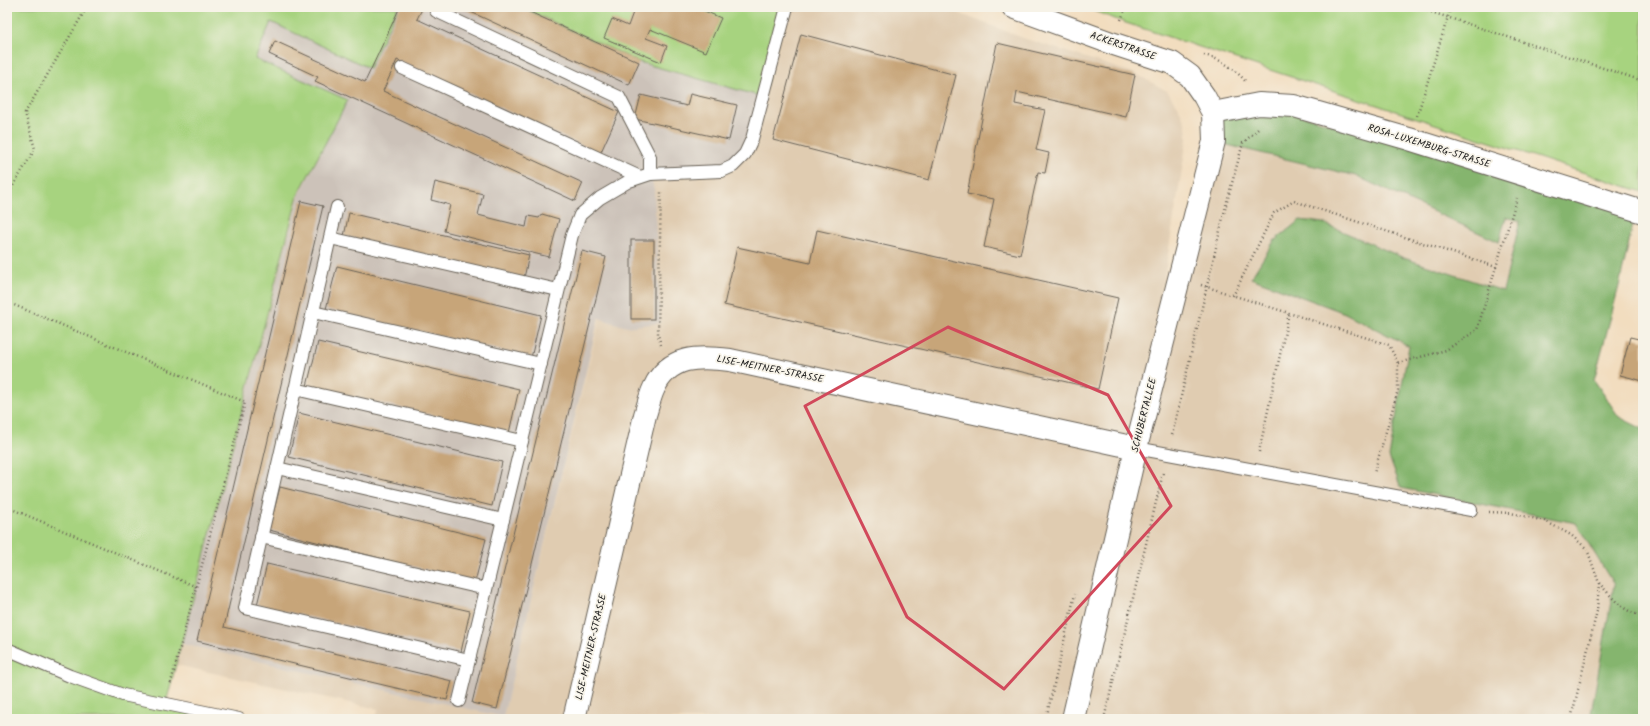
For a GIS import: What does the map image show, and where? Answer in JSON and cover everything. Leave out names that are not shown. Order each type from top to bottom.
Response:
[{"type":"street","name":"ACKERSTRASSE","points":[[1013,7],[1111,43],[1172,63],[1190,76],[1213,112]]},
{"type":"street","name":"ROSA-LUXEMBURG-STRASSE","points":[[1213,112],[1259,104],[1294,106],[1409,139],[1643,212]]},
{"type":"street","name":"SCHUBERTALLEE","points":[[1073,719],[1136,448],[1214,141],[1213,112]]},
{"type":"street","name":"LISE-MEITNER-STRASSE","points":[[574,719],[646,415],[654,388],[667,370],[682,361],[699,358],[730,360],[1136,448]]},
{"type":"lane","points":[[459,701],[558,290],[572,235],[580,215],[600,198],[629,181],[650,175],[722,171],[733,166],[745,154],[752,139],[787,7]]},
{"type":"lane","points":[[436,10],[619,97],[650,157],[650,175]]},
{"type":"lane","points":[[402,68],[650,175]]},
{"type":"lane","points":[[337,207],[245,608],[469,660]]},
{"type":"lane","points":[[330,238],[558,290]]},
{"type":"lane","points":[[313,312],[540,364]]},
{"type":"lane","points":[[295,389],[522,441]]},
{"type":"lane","points":[[1136,448],[1471,510]]},
{"type":"lane","points":[[277,468],[503,520]]},
{"type":"lane","points":[[261,537],[486,589]]},
{"type":"lane","points":[[7,649],[70,676],[116,692],[238,719]]},
{"type":"path","points":[[7,196],[35,149],[25,113],[87,7]]},
{"type":"path","points":[[1416,7],[1643,81]]},
{"type":"path","points":[[1409,139],[1451,7]]},
{"type":"path","points":[[650,175],[658,335],[667,370]]},
{"type":"path","points":[[1398,363],[1446,350],[1477,330],[1524,175]]},
{"type":"path","points":[[1233,296],[1274,213],[1294,201],[1496,267]]},
{"type":"path","points":[[1179,279],[1389,345],[1398,363],[1398,390],[1369,491]]},
{"type":"path","points":[[7,302],[245,402],[166,704]]},
{"type":"path","points":[[1255,470],[1289,313]]},
{"type":"path","points":[[7,507],[196,587]]},
{"type":"path","points":[[1471,510],[1511,513],[1545,521],[1572,535],[1587,549],[1598,583],[1597,611],[1571,719]]},
{"type":"path","points":[[1598,583],[1620,605],[1643,615]]},
{"type":"highlighted area","points":[[948,327],[1108,395],[1171,506],[1004,689],[907,617],[805,406]]},
{"type":"shaded area","points":[[398,7],[521,7],[639,62],[763,97],[752,139],[733,166],[650,174],[654,189],[660,323],[626,327],[599,318],[503,717],[182,644],[299,195],[348,100],[255,59],[271,22],[369,68]]},
{"type":"shaded area","points":[[787,7],[943,7],[1023,38],[1136,74],[1167,91],[1178,106],[1186,125],[1187,139],[1136,447],[1215,142],[1356,176],[1499,242],[1506,217],[1520,221],[1503,291],[1404,258],[1323,223],[1345,313],[1409,346],[1389,457],[1401,488],[1576,523],[1614,585],[1590,719],[376,719],[378,709],[176,665],[182,644],[503,717],[600,318],[626,327],[654,189],[650,174],[745,154]]},
{"type":"green space","points":[[7,7],[398,7],[369,68],[271,22],[255,59],[348,100],[298,195],[166,703],[236,719],[7,719]]},
{"type":"green space","points":[[521,7],[786,7],[763,97],[639,62]]},
{"type":"green space","points":[[1083,7],[1643,7],[1643,192],[1126,23]]},
{"type":"green space","points":[[1261,104],[1636,211],[1619,286],[1594,380],[1619,417],[1643,429],[1643,719],[1590,719],[1614,585],[1576,523],[1401,488],[1389,457],[1409,346],[1345,313],[1251,278],[1274,241],[1300,220],[1323,223],[1404,258],[1503,291],[1520,221],[1506,217],[1499,242],[1356,176],[1215,142],[1213,113]]},
{"type":"building","points":[[400,7],[423,7],[417,19],[619,112],[600,154],[397,60],[383,91],[583,183],[575,201],[315,81],[318,77],[269,54],[275,41],[365,82]]},
{"type":"building","points":[[460,7],[519,7],[639,62],[629,85]]},
{"type":"building","points":[[635,7],[695,7],[721,18],[706,52],[650,29],[646,38],[667,46],[661,62],[604,38],[612,19],[628,26]]},
{"type":"building","points":[[801,34],[956,75],[929,180],[773,140]]},
{"type":"building","points":[[997,43],[1135,75],[1126,117],[1017,92],[1015,104],[1045,110],[1036,150],[1049,153],[1045,173],[1038,172],[1020,255],[984,247],[994,199],[967,194]]},
{"type":"building","points":[[690,94],[737,105],[729,140],[635,119],[641,95],[687,106]]},
{"type":"building","points":[[435,182],[483,194],[478,215],[526,227],[528,216],[539,218],[542,214],[559,219],[549,257],[444,231],[450,205],[431,200]]},
{"type":"building","points":[[301,201],[323,206],[224,627],[452,681],[447,700],[197,641]]},
{"type":"building","points":[[349,213],[529,255],[524,278],[344,236]]},
{"type":"building","points":[[817,230],[1118,298],[1098,389],[724,305],[737,247],[810,263]]},
{"type":"building","points":[[631,240],[654,240],[654,319],[631,319]]},
{"type":"building","points":[[582,251],[606,257],[497,709],[472,703]]},
{"type":"building","points":[[337,266],[541,315],[531,358],[326,309]]},
{"type":"building","points":[[1630,337],[1643,340],[1643,381],[1620,375]]},
{"type":"building","points":[[318,342],[519,389],[509,433],[307,386]]},
{"type":"building","points":[[299,413],[502,462],[492,506],[289,457]]},
{"type":"building","points":[[280,487],[486,539],[475,582],[269,530]]},
{"type":"building","points":[[267,564],[470,611],[461,652],[257,605]]}]
